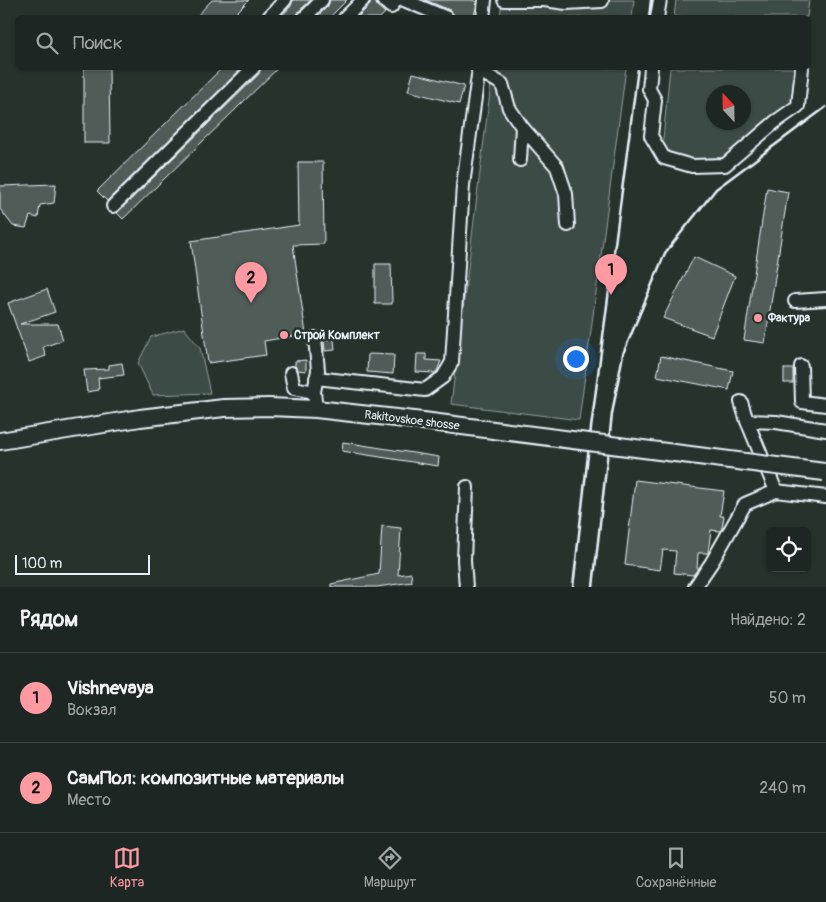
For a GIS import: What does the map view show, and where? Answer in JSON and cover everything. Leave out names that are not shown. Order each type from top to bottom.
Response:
[{"type":"main road","name":"Rakitovskoe shosse","points":[[0,440],[140,418],[224,408],[269,407],[316,409],[423,421],[825,472]]},
{"type":"street","points":[[272,15],[286,0]]},
{"type":"street","points":[[307,15],[322,0]]},
{"type":"street","points":[[348,15],[363,0]]},
{"type":"street","points":[[404,0],[440,15]]},
{"type":"street","points":[[483,15],[484,0]]},
{"type":"street","points":[[504,0],[544,0],[566,3],[602,1]]},
{"type":"street","points":[[658,15],[660,0]]},
{"type":"street","points":[[113,206],[251,70]]},
{"type":"street","points":[[316,378],[426,390],[443,377],[452,362],[463,185],[478,70]]},
{"type":"street","points":[[480,70],[502,84],[510,108],[522,127],[558,167],[566,194],[568,224]]},
{"type":"street","points":[[651,70],[649,89],[655,100],[651,136],[664,158],[692,166],[725,165],[775,122],[798,106],[802,70]]},
{"type":"street","points":[[520,160],[522,127]]},
{"type":"street","points":[[795,301],[826,299]]},
{"type":"street","points":[[316,338],[318,370],[314,392],[316,409]]},
{"type":"street","points":[[801,366],[802,402],[826,405]]},
{"type":"street","points":[[291,374],[294,388],[314,392]]},
{"type":"street","points":[[742,402],[747,421],[776,491]]},
{"type":"street","points":[[747,421],[776,422],[826,430]]},
{"type":"street","points":[[466,587],[464,560],[467,487]]},
{"type":"street","points":[[695,587],[712,562],[745,504],[776,491],[826,498]]},
{"type":"shaded area","points":[[502,0],[634,0],[632,15],[500,15]]},
{"type":"shaded area","points":[[676,0],[809,0],[807,15],[674,15]]},
{"type":"shaded area","points":[[493,70],[626,70],[579,420],[451,404]]},
{"type":"shaded area","points":[[670,70],[799,70],[792,110],[781,128],[734,161],[693,164],[662,149]]},
{"type":"shaded area","points":[[184,328],[200,348],[210,393],[153,395],[138,363],[151,337]]},
{"type":"building","points":[[212,0],[249,0],[234,15],[198,15]]},
{"type":"building","points":[[293,0],[311,0],[297,15],[283,15],[291,6]]},
{"type":"building","points":[[330,0],[347,0],[332,15],[319,15],[328,6]]},
{"type":"building","points":[[371,0],[375,0],[377,6],[385,13],[383,15],[360,15],[369,6]]},
{"type":"building","points":[[425,0],[472,0],[477,2],[474,15],[453,15],[450,10]]},
{"type":"building","points":[[84,70],[109,70],[110,143],[84,143]]},
{"type":"building","points":[[220,70],[240,70],[107,201],[97,191]]},
{"type":"building","points":[[260,70],[276,70],[123,219],[117,213],[259,74]]},
{"type":"building","points":[[413,73],[464,86],[459,104],[408,91]]},
{"type":"building","points":[[298,162],[323,162],[324,244],[293,245],[306,334],[264,341],[266,355],[208,363],[191,241],[299,225]]},
{"type":"building","points":[[56,184],[54,203],[40,205],[38,218],[30,216],[26,228],[13,226],[0,209],[0,186]]},
{"type":"building","points":[[767,188],[788,192],[765,343],[744,340]]},
{"type":"building","points":[[694,257],[735,276],[712,336],[663,318]]},
{"type":"building","points":[[375,264],[391,264],[392,304],[375,304]]},
{"type":"building","points":[[47,289],[55,312],[20,324],[58,324],[63,340],[43,347],[46,356],[29,362],[8,303]]},
{"type":"building","points":[[334,339],[335,350],[325,351],[324,340]]},
{"type":"building","points":[[368,354],[394,355],[393,374],[367,372]]},
{"type":"building","points":[[417,354],[426,354],[426,360],[441,361],[437,371],[434,373],[416,372]]},
{"type":"building","points":[[661,356],[733,371],[729,390],[657,376]]},
{"type":"building","points":[[306,360],[306,371],[298,370],[295,366],[295,361]]},
{"type":"building","points":[[122,363],[124,375],[98,378],[99,390],[87,392],[84,370],[109,369],[109,365]]},
{"type":"building","points":[[784,369],[793,369],[793,383],[784,383]]},
{"type":"building","points":[[343,442],[439,457],[438,466],[342,451]]},
{"type":"building","points":[[635,480],[724,491],[720,516],[724,516],[722,528],[720,531],[711,530],[708,553],[698,553],[697,570],[693,575],[674,573],[676,551],[663,550],[660,570],[625,565]]},
{"type":"building","points":[[382,526],[401,528],[398,575],[411,573],[412,582],[377,587],[331,587],[331,584],[379,574]]},
{"type":"railway","points":[[649,15],[651,0]]},
{"type":"railway","points":[[573,587],[591,428],[638,70]]},
{"type":"railway","points":[[593,587],[612,414],[623,354],[665,253],[716,189],[826,107]]},
{"type":"place","name":"Vishnevaya","points":[[611,295]]},
{"type":"place","name":"СамПол: композитные материалы","points":[[251,303]]},
{"type":"place","name":"Фактура","points":[[758,318]]},
{"type":"place","name":"Строй Комплект","points":[[284,335]]}]
